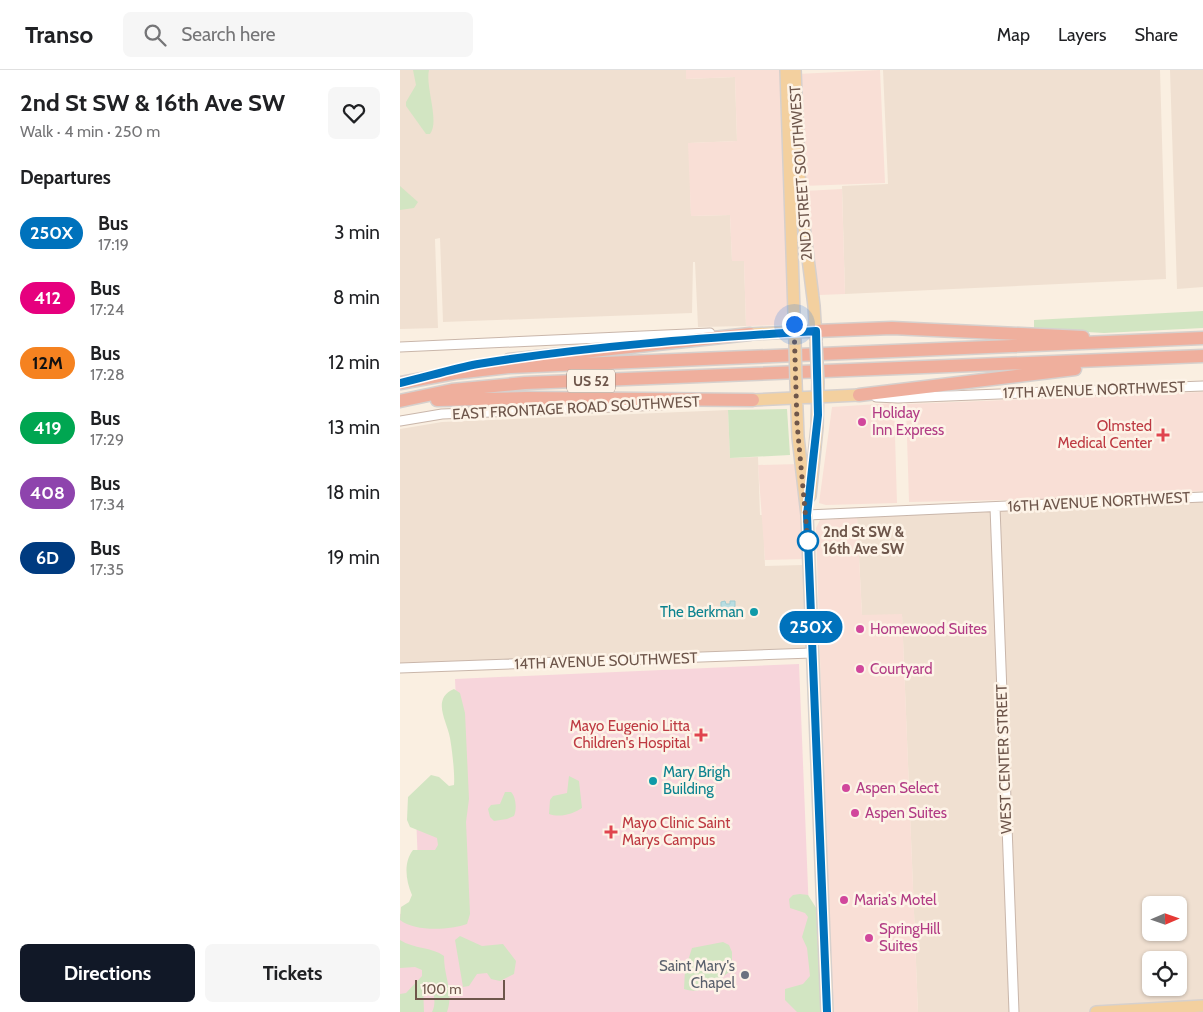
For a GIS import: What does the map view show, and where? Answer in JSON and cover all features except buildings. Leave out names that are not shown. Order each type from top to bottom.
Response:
[{"type":"highway","points":[[816,337],[922,329],[1043,334],[1140,341]]},
{"type":"highway","points":[[428,377],[472,365],[512,359],[750,334]]},
{"type":"highway","name":"US 52","points":[[400,383],[428,377],[510,367],[1203,338]]},
{"type":"highway","name":"US 52","points":[[400,401],[452,390],[525,383],[1203,356]]},
{"type":"highway","points":[[859,395],[1006,378],[1140,359]]},
{"type":"highway","points":[[400,401],[527,398],[753,400]]},
{"type":"main road","name":"2ND STREET SOUTHWEST","points":[[786,70],[796,383],[807,515],[827,1012]]},
{"type":"main road","name":"2ND STREET SOUTHWEST","points":[[795,70],[800,195],[816,337],[818,382],[816,440],[807,515]]},
{"type":"main road","points":[[750,334],[795,338],[816,337]]},
{"type":"main road","points":[[753,400],[859,395]]},
{"type":"main road","points":[[1096,1012],[1203,1006]]},
{"type":"street","points":[[400,348],[692,333],[750,334]]},
{"type":"street","name":"17TH AVENUE NORTHWEST","points":[[859,395],[898,398],[1203,386]]},
{"type":"street","name":"EAST FRONTAGE ROAD SOUTHWEST","points":[[400,420],[442,414],[753,400]]},
{"type":"street","name":"16TH AVENUE NORTHWEST","points":[[807,515],[1203,497]]},
{"type":"street","name":"WEST CENTER STREET","points":[[995,506],[1014,1012]]},
{"type":"street","name":"14TH AVENUE SOUTHWEST","points":[[400,668],[812,653]]},
{"type":"shaded area","points":[[400,70],[686,70],[687,79],[735,77],[737,141],[689,143],[691,216],[730,215],[732,260],[744,260],[746,326],[698,327],[695,262],[693,262],[692,313],[443,322],[440,238],[435,239],[438,328],[400,329]]},
{"type":"shaded area","points":[[686,70],[782,70],[790,316],[781,325],[746,326],[744,261],[732,261],[730,215],[691,216],[688,143],[737,141],[735,77],[686,79]]},
{"type":"shaded area","points":[[880,70],[885,183],[802,186],[797,74]]},
{"type":"shaded area","points":[[883,70],[1160,70],[1166,279],[845,294],[842,186],[888,184]]},
{"type":"shaded area","points":[[1170,70],[1203,70],[1203,287],[1177,289]]},
{"type":"shaded area","points":[[842,189],[845,294],[819,295],[812,268],[804,191]]},
{"type":"shaded area","points":[[1203,392],[1203,491],[1062,499],[909,502],[906,404]]},
{"type":"shaded area","points":[[894,403],[897,503],[826,505],[819,503],[832,407]]},
{"type":"shaded area","points":[[728,410],[730,458],[758,457],[760,515],[763,515],[765,566],[803,565],[806,649],[400,664],[400,429],[442,422]]},
{"type":"shaded area","points":[[799,464],[803,559],[765,560],[758,465]]},
{"type":"shaded area","points":[[1203,500],[1203,1012],[918,1012],[902,615],[862,615],[857,518]]},
{"type":"shaded area","points":[[857,518],[862,615],[902,614],[918,1012],[831,1012],[816,528],[820,520]]},
{"type":"shaded area","name":"Mayo Clinic Saint Marys Campus","points":[[799,664],[813,1012],[400,1012],[400,914],[420,913],[415,791],[460,788],[455,679]]},
{"type":"green space","points":[[413,70],[429,70],[428,77],[434,121],[430,134],[426,134],[406,106],[406,102],[416,85]]},
{"type":"green space","points":[[400,186],[418,202],[414,208],[400,210]]},
{"type":"green space","points":[[1203,311],[1203,328],[1104,333],[1034,329],[1034,320]]},
{"type":"green space","points":[[787,409],[790,455],[730,458],[728,410]]},
{"type":"green space","points":[[454,689],[460,693],[465,713],[469,799],[466,822],[470,914],[467,924],[460,926],[442,929],[414,927],[400,920],[401,907],[409,902],[412,895],[407,878],[408,861],[413,850],[435,850],[438,845],[437,838],[410,827],[407,820],[408,797],[431,775],[439,777],[449,786],[454,785],[451,743],[442,711],[442,704],[443,698],[447,693]]},
{"type":"green space","points":[[569,776],[579,781],[582,808],[566,815],[549,814],[550,800],[553,796],[567,793]]},
{"type":"green space","points":[[505,792],[511,792],[514,797],[516,807],[514,816],[494,821],[490,817],[488,809],[491,805],[500,804]]},
{"type":"green space","points":[[793,895],[808,895],[820,914],[825,1012],[797,1012],[785,1000],[785,989],[803,984],[810,976],[807,948],[802,937],[808,917],[805,913],[790,908],[789,899]]},
{"type":"green space","points":[[460,936],[482,946],[503,944],[516,961],[514,974],[500,981],[491,979],[487,973],[477,974],[469,986],[463,987],[455,940]]},
{"type":"green space","points":[[400,940],[444,956],[449,991],[447,1012],[432,1012],[434,994],[431,983],[426,982],[423,986],[424,1012],[400,1012],[400,994],[406,993],[422,976],[422,970],[415,967],[400,968]]},
{"type":"green space","points":[[723,942],[729,945],[732,952],[732,970],[704,989],[691,991],[684,989],[685,970],[692,948]]},
{"type":"water","points":[[725,601],[726,604],[730,604],[730,601],[735,601],[735,611],[730,611],[730,608],[721,611],[721,602]]},
{"type":"bus line","name":"250X","points":[[400,383],[450,370],[512,359],[750,334],[816,331],[818,415],[814,466],[807,515],[827,1012]]},
{"type":"place","name":"Holiday Inn Express","points":[[862,422]]},
{"type":"place","name":"Olmsted Medical Center","points":[[1163,435]]},
{"type":"place","name":"2nd St SW & 16th Ave SW","points":[[808,541]]},
{"type":"place","name":"The Berkman","points":[[754,612]]},
{"type":"place","name":"Homewood Suites","points":[[860,629]]},
{"type":"place","name":"Courtyard","points":[[860,669]]},
{"type":"place","name":"Mayo Eugenio Litta Children's Hospital","points":[[701,735]]},
{"type":"place","name":"Mary Brigh Building","points":[[653,781]]},
{"type":"place","name":"Aspen Select","points":[[846,788]]},
{"type":"place","name":"Aspen Suites","points":[[855,813]]},
{"type":"place","name":"Mayo Clinic Saint Marys Campus","points":[[611,832]]},
{"type":"place","name":"Maria's Motel","points":[[844,900]]},
{"type":"place","name":"SpringHill Suites","points":[[869,938]]},
{"type":"place","name":"Saint Mary's Chapel","points":[[745,975]]},
{"type":"route","points":[[794,324],[797,423],[807,515],[808,543],[808,541]]}]
